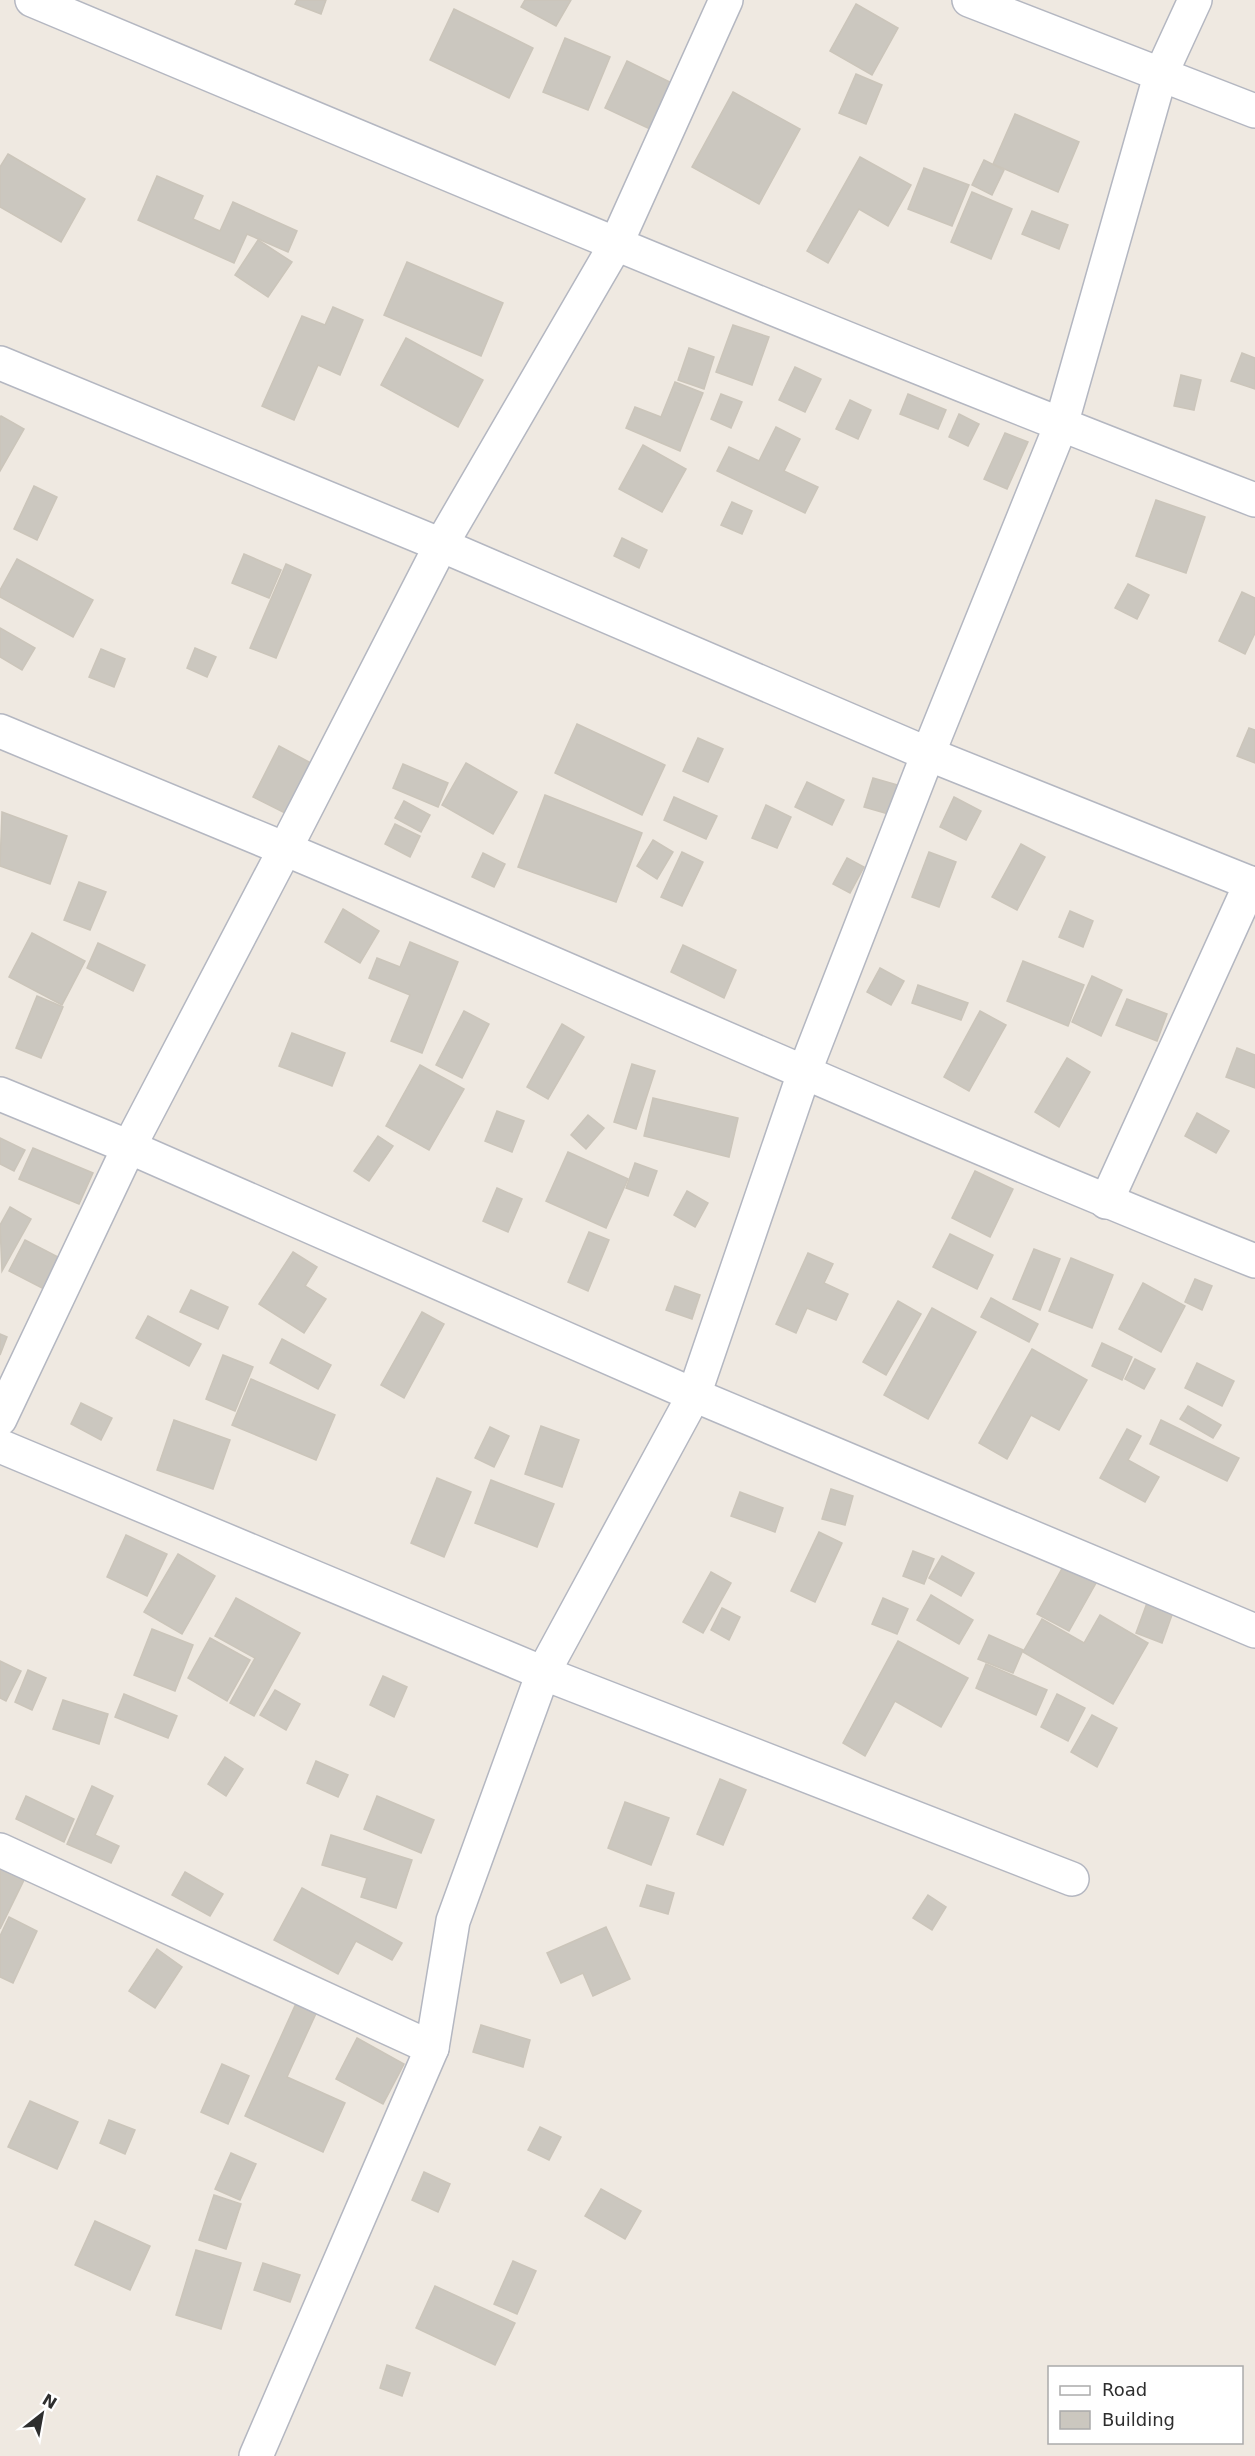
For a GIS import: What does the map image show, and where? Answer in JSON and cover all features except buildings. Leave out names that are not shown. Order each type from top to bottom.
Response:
[{"type":"street","points":[[32,0],[616,244],[1061,426],[1255,500]]},
{"type":"street","points":[[0,1419],[129,1147],[441,545],[616,244],[726,0]]},
{"type":"street","points":[[969,0],[1255,111]]},
{"type":"street","points":[[256,2456],[432,2048],[453,1921],[543,1673],[694,1395],[804,1073],[928,754],[1061,426],[1161,76],[1195,0]]},
{"type":"street","points":[[0,363],[441,545],[928,754],[1253,884],[1106,1202]]},
{"type":"street","points":[[0,732],[285,849],[1106,1202],[1255,1261]]},
{"type":"street","points":[[0,1094],[129,1147],[694,1395],[1255,1631]]},
{"type":"street","points":[[0,1446],[543,1673],[1072,1879]]},
{"type":"street","points":[[0,1850],[432,2048]]}]
